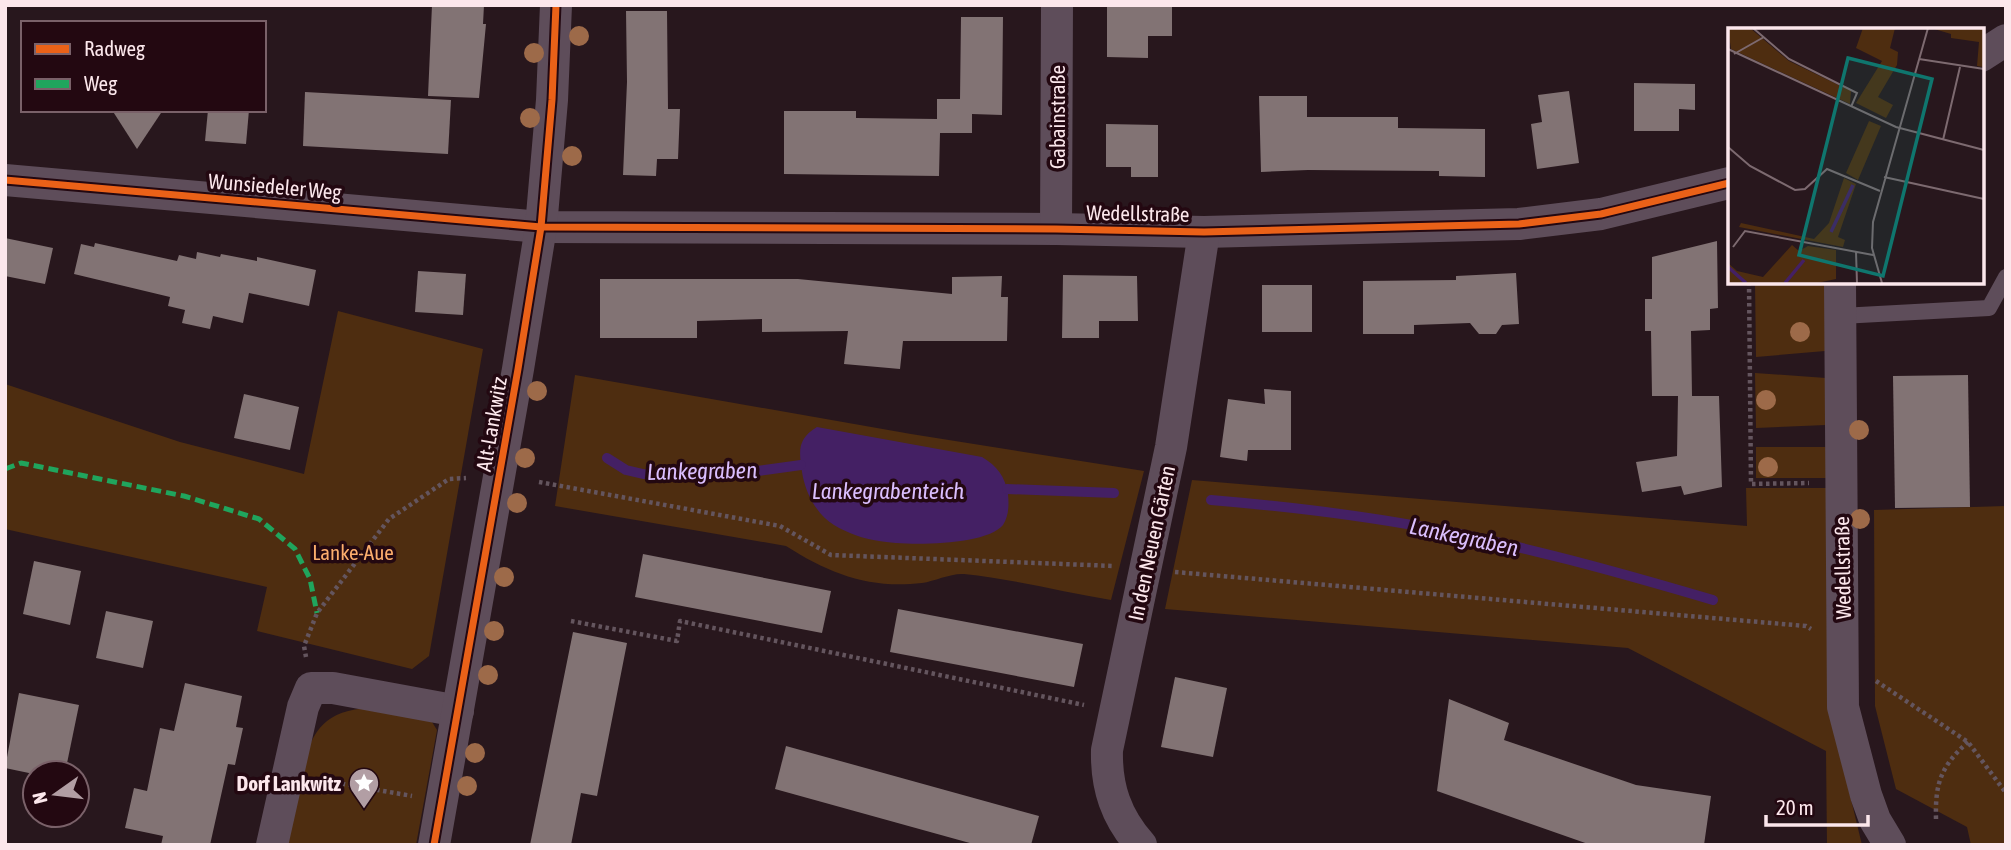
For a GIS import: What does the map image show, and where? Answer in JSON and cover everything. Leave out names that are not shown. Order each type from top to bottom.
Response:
[{"type":"street","name":"Alt-Lankwitz","points":[[434,845],[541,227],[552,100],[556,5]]},
{"type":"street","name":"Gabainstraße","points":[[1056,229],[1057,5]]},
{"type":"street","points":[[1983,54],[2006,40]]},
{"type":"street","name":"Wunsiedeler Weg","points":[[5,180],[541,227]]},
{"type":"street","name":"Wedellstraße","points":[[541,227],[1204,232],[1520,224],[1601,214],[1728,183]]},
{"type":"street","name":"In den Neuen Gärten","points":[[1141,845],[1120,817],[1111,794],[1107,750],[1171,447],[1204,232]]},
{"type":"street","name":"Wedellstraße","points":[[1840,284],[1843,708],[1866,795],[1875,820],[1890,845]]},
{"type":"street","points":[[272,845],[303,707],[311,688],[333,688],[458,711]]},
{"type":"lane","points":[[1840,316],[1989,308],[2006,277]]},
{"type":"path","points":[[1749,284],[1751,484],[1814,483]]},
{"type":"path","points":[[311,688],[304,646],[317,614],[389,519],[449,479],[470,478]]},
{"type":"path","points":[[539,482],[780,526],[831,555],[1125,566]]},
{"type":"path","points":[[1169,572],[1806,626],[1814,630]]},
{"type":"path","points":[[570,621],[677,641],[680,621],[1090,707]]},
{"type":"path","points":[[1867,676],[1968,742],[2006,793]]},
{"type":"path","points":[[1936,819],[1936,789],[1940,777],[1956,752],[1968,742]]},
{"type":"path","points":[[309,778],[413,796]]},
{"type":"green space","points":[[1755,284],[1825,284],[1825,351],[1756,357]]},
{"type":"green space","name":"Lanke-Aue","points":[[338,311],[483,349],[429,656],[412,669],[257,631],[267,587],[5,529],[5,384],[180,442],[304,474]]},
{"type":"green space","points":[[1755,373],[1826,378],[1826,425],[1756,428]]},
{"type":"green space","points":[[575,375],[911,434],[1144,471],[1111,600],[964,574],[922,583],[885,584],[867,581],[834,572],[786,546],[555,506]]},
{"type":"green space","points":[[1756,447],[1827,447],[1827,478],[1756,478]]},
{"type":"green space","points":[[1192,480],[1747,526],[1746,488],[1827,488],[1828,704],[1862,845],[1827,845],[1826,751],[1628,648],[1165,609]]},
{"type":"green space","points":[[2006,506],[2006,845],[1971,845],[1967,827],[1896,789],[1875,706],[1874,510]]},
{"type":"green space","points":[[370,708],[432,722],[437,730],[416,845],[286,845],[302,769],[311,741],[327,721],[352,710]]},
{"type":"water","name":"Lankegrabenteich","points":[[817,427],[982,457],[996,468],[1005,482],[1008,502],[1003,525],[980,537],[925,544],[873,540],[839,528],[817,509],[803,480],[801,446],[806,436]]},
{"type":"building","points":[[432,5],[484,5],[483,24],[486,24],[479,98],[428,96]]},
{"type":"building","points":[[1107,5],[1172,5],[1172,36],[1148,36],[1148,58],[1107,57]]},
{"type":"building","points":[[626,11],[667,11],[668,109],[680,109],[678,159],[657,159],[656,176],[623,175],[627,82]]},
{"type":"building","points":[[961,17],[1003,17],[1002,115],[972,114],[972,133],[940,133],[939,176],[784,174],[784,111],[856,111],[856,118],[937,119],[937,99],[960,99]]},
{"type":"building","points":[[1634,83],[1695,84],[1695,110],[1679,109],[1679,131],[1634,131]]},
{"type":"building","points":[[1569,91],[1579,163],[1537,169],[1531,124],[1542,122],[1538,95]]},
{"type":"building","points":[[305,92],[451,100],[448,154],[303,146]]},
{"type":"building","points":[[1259,96],[1307,96],[1307,117],[1398,117],[1398,128],[1485,129],[1485,177],[1439,176],[1439,171],[1261,172]]},
{"type":"building","points":[[113,112],[162,112],[137,149]]},
{"type":"building","points":[[208,112],[249,112],[246,144],[205,141]]},
{"type":"building","points":[[1106,124],[1158,125],[1158,177],[1131,177],[1131,167],[1106,167]]},
{"type":"building","points":[[5,238],[53,248],[45,284],[5,276]]},
{"type":"building","points":[[1717,241],[1718,308],[1710,309],[1710,330],[1691,331],[1692,396],[1719,396],[1722,487],[1684,495],[1681,486],[1642,492],[1636,462],[1677,456],[1678,396],[1652,396],[1651,331],[1645,331],[1645,299],[1652,299],[1652,257]]},
{"type":"building","points":[[95,243],[177,261],[179,255],[196,259],[197,252],[257,261],[257,257],[316,270],[309,306],[249,293],[243,323],[213,316],[210,329],[182,323],[185,310],[168,306],[170,297],[74,274],[81,244],[94,247]]},
{"type":"building","points":[[418,271],[466,274],[463,315],[415,312]]},
{"type":"building","points":[[1516,273],[1519,324],[1502,325],[1496,334],[1479,334],[1470,323],[1414,325],[1414,334],[1363,334],[1363,281],[1456,280],[1456,276]]},
{"type":"building","points":[[1063,275],[1137,276],[1138,321],[1099,321],[1099,338],[1062,338]]},
{"type":"building","points":[[1002,276],[1001,297],[1008,297],[1007,341],[903,341],[900,369],[844,364],[848,331],[762,332],[762,319],[697,321],[697,338],[600,338],[600,279],[798,279],[952,294],[952,277]]},
{"type":"building","points":[[1262,285],[1312,285],[1312,332],[1262,332]]},
{"type":"building","points":[[1968,375],[1970,507],[1895,508],[1893,376]]},
{"type":"building","points":[[1264,389],[1291,391],[1291,450],[1248,450],[1247,461],[1220,457],[1228,399],[1265,404]]},
{"type":"building","points":[[244,394],[299,407],[290,450],[234,438]]},
{"type":"building","points":[[643,554],[831,591],[822,633],[635,597]]},
{"type":"building","points":[[34,561],[81,571],[70,625],[23,614]]},
{"type":"building","points":[[898,609],[1083,644],[1074,687],[890,652]]},
{"type":"building","points":[[106,611],[153,621],[143,668],[96,658]]},
{"type":"building","points":[[573,632],[627,643],[597,796],[581,793],[571,845],[530,845]]},
{"type":"building","points":[[1175,677],[1227,688],[1213,757],[1161,747]]},
{"type":"building","points":[[185,683],[242,696],[236,727],[243,728],[235,765],[228,764],[210,845],[161,845],[163,836],[125,828],[134,788],[147,791],[160,728],[174,731]]},
{"type":"building","points":[[19,693],[79,705],[68,759],[21,759],[21,771],[5,768]]},
{"type":"building","points":[[1449,699],[1509,723],[1504,740],[1636,785],[1711,796],[1704,845],[1591,845],[1437,791]]},
{"type":"building","points":[[786,746],[1039,816],[1031,845],[977,845],[775,789]]},
{"type":"waterway","name":"Lankegraben","points":[[607,458],[626,470],[643,474],[729,475],[801,465]]},
{"type":"waterway","name":"Lankegraben","points":[[1007,489],[1114,493]]},
{"type":"waterway","name":"Lankegraben","points":[[1211,500],[1343,514],[1460,534],[1569,560],[1713,600]]},
{"type":"marked path","points":[[5,469],[21,463],[184,496],[259,519],[295,549],[310,579],[317,613]]},
{"type":"cycle path","points":[[434,845],[541,227],[552,100],[556,5]]},
{"type":"cycle path","points":[[5,180],[541,227],[1204,232],[1519,224],[1601,214],[1728,183]]},
{"type":"place","name":"Dorf Lankwitz","points":[[364,810]]}]
